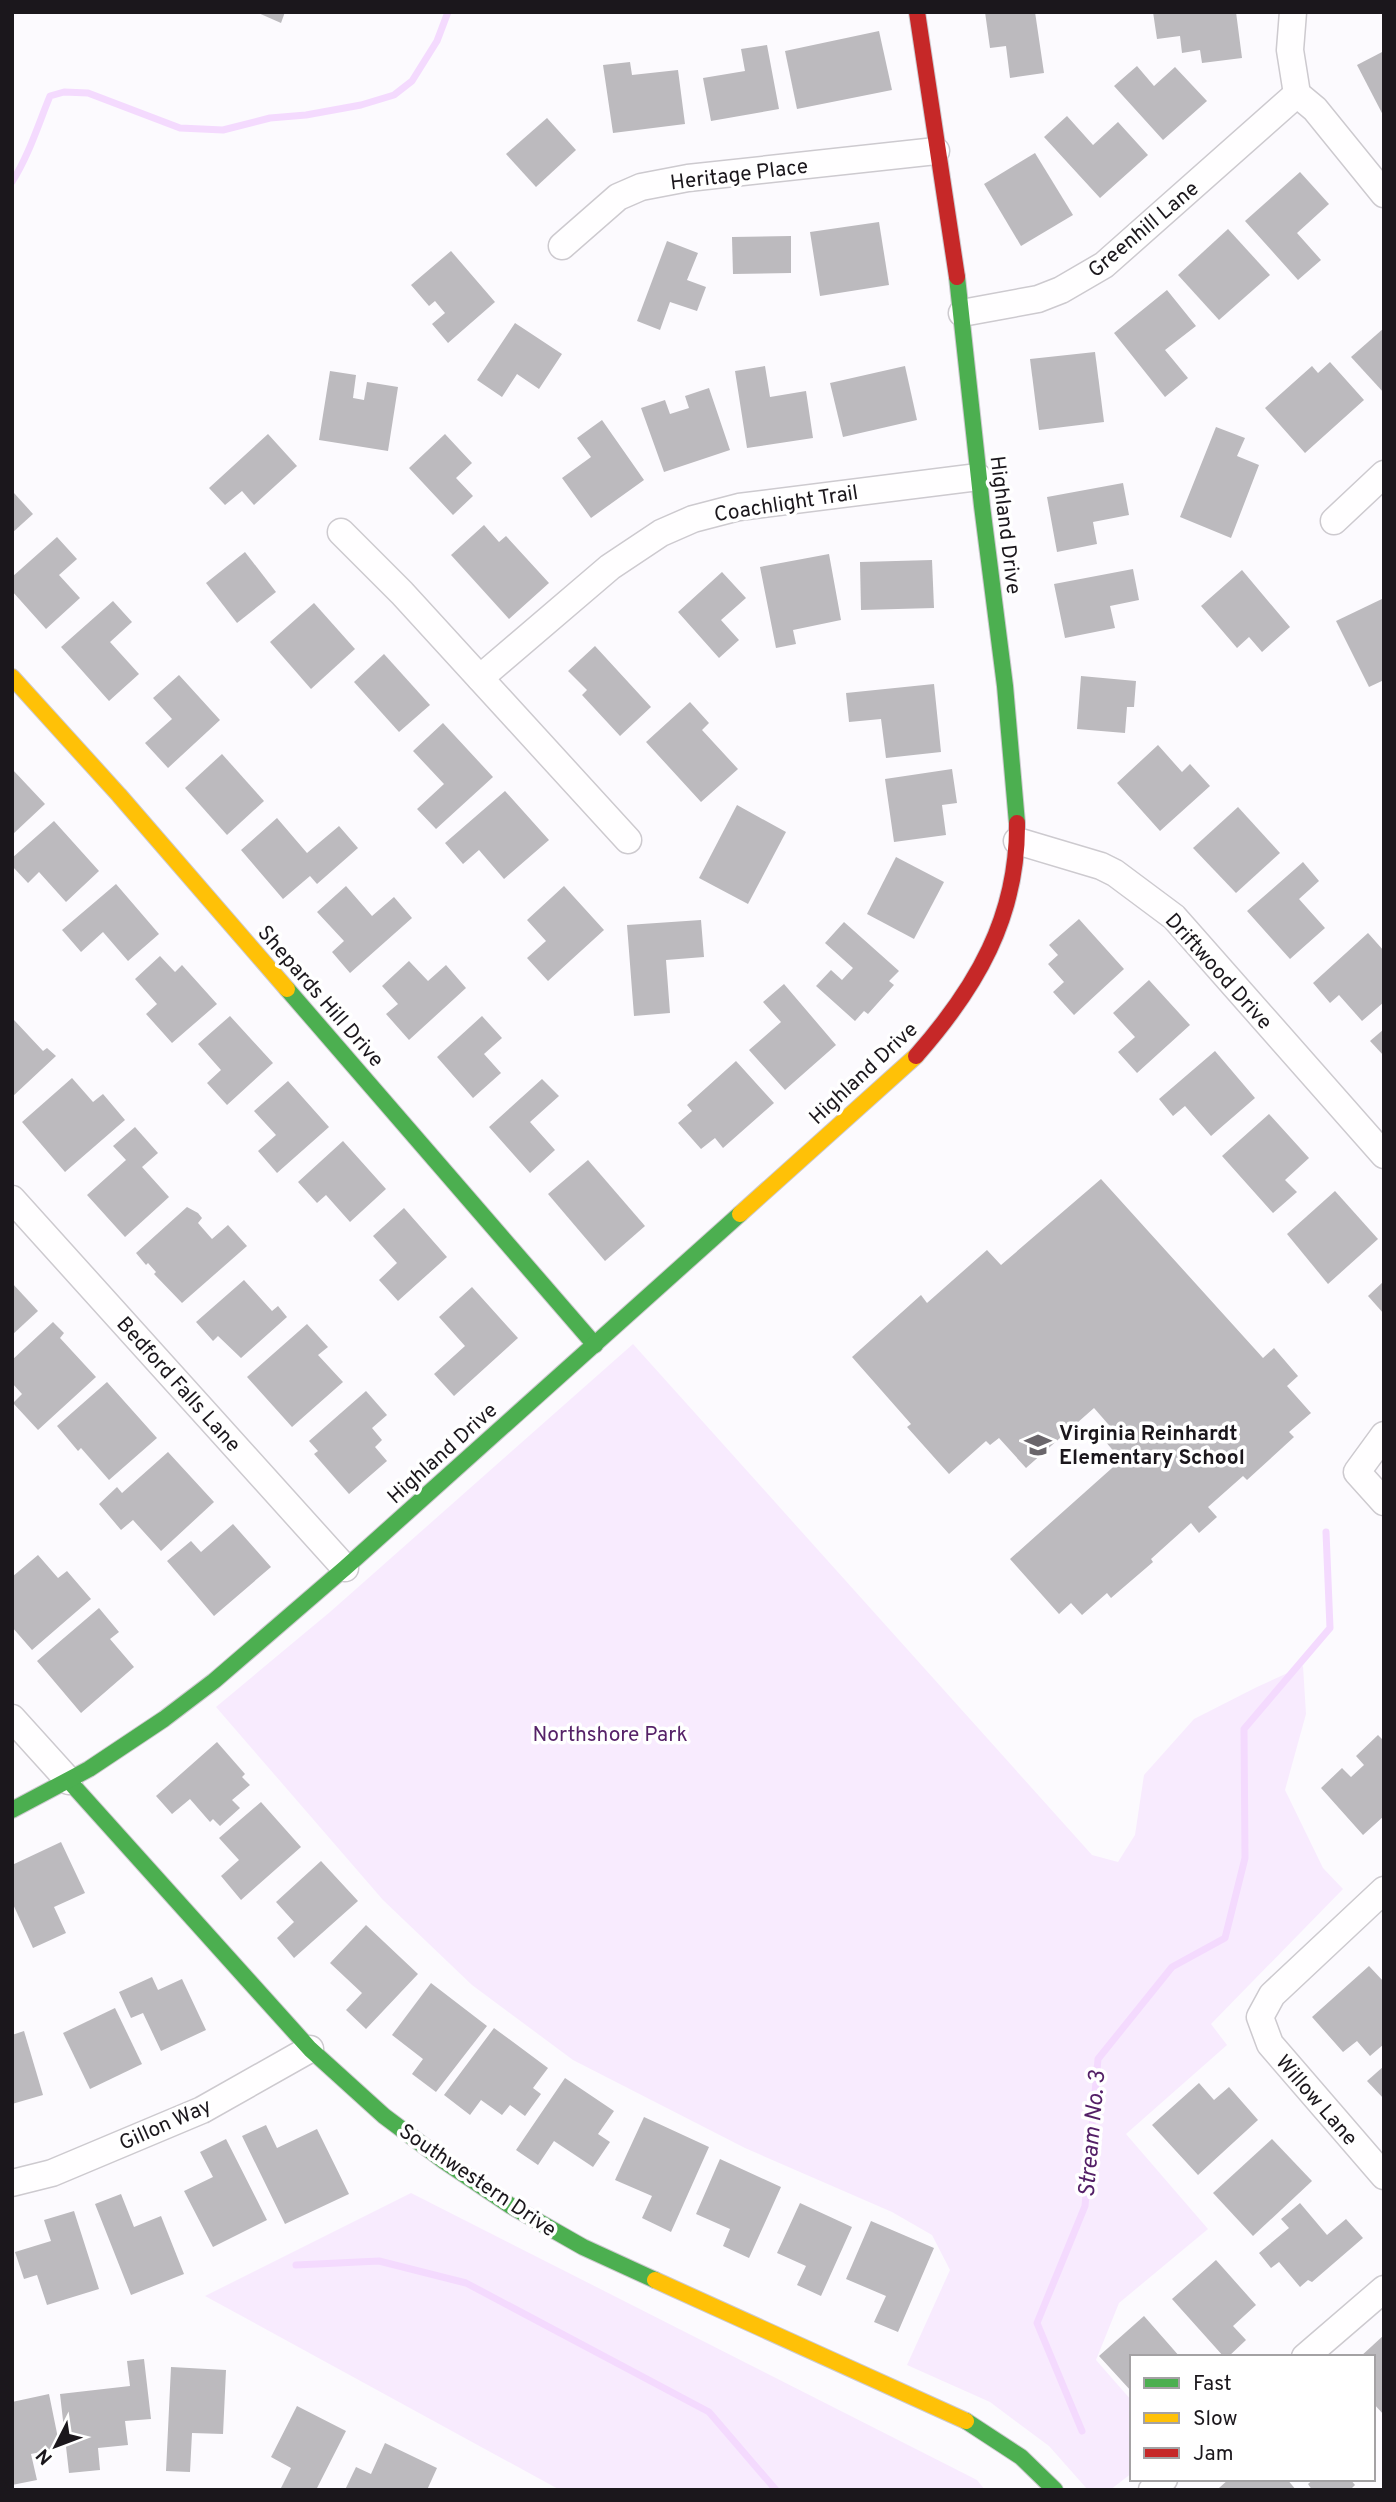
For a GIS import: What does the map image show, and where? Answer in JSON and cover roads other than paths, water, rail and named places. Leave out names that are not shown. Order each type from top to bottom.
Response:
[{"type":"street","name":"Highland Drive","points":[[12,1810],[69,1782],[164,1719],[214,1681],[345,1568],[916,1056],[952,1016],[973,985],[998,933],[1010,888],[1017,841],[1015,790],[1000,641],[978,477],[962,313],[917,12]]},
{"type":"street","points":[[1293,12],[1290,50],[1297,94],[1315,109],[1384,194]]},
{"type":"street","name":"Greenhill Lane","points":[[962,313],[1038,299],[1061,290],[1104,265],[1297,94]]},
{"type":"street","name":"Heritage Place","points":[[562,246],[618,197],[641,187],[688,178],[936,151]]},
{"type":"street","points":[[1334,520],[1384,474]]},
{"type":"street","name":"Coachlight Trail","points":[[480,678],[610,567],[661,533],[693,519],[739,506],[978,477]]},
{"type":"street","points":[[341,532],[402,593],[628,840]]},
{"type":"street","name":"Shepards Hill Drive","points":[[12,677],[119,794],[595,1345]]},
{"type":"street","name":"Driftwood Drive","points":[[1017,841],[1101,866],[1115,873],[1174,917],[1384,1155]]},
{"type":"street","name":"Bedford Falls Lane","points":[[12,1199],[345,1568]]},
{"type":"street","points":[[1384,1435],[1357,1472],[1384,1502]]},
{"type":"street","name":"Southwestern Drive","points":[[12,1718],[310,2049],[411,2138],[511,2207],[595,2253],[976,2426],[1021,2457],[1055,2490]]},
{"type":"street","name":"Willow Lane","points":[[1384,1890],[1272,1995],[1260,2017],[1270,2045],[1384,2176]]},
{"type":"street","name":"Gillon Way","points":[[12,2183],[52,2173],[202,2110],[310,2049]]},
{"type":"street","points":[[1308,2355],[1384,2289]]},
{"type":"waterway","points":[[12,182],[28,151],[50,96],[64,92],[88,93],[180,128],[223,130],[270,118],[306,115],[361,105],[394,95],[412,81],[437,41],[448,12]]},
{"type":"waterway","name":"Stream No. 3","points":[[1082,2431],[1037,2323],[1085,2206],[1098,2059],[1172,1967],[1225,1938],[1245,1858],[1244,1729],[1330,1628],[1326,1532]]},
{"type":"waterway","points":[[296,2265],[379,2261],[466,2283],[709,2412],[776,2490]]},
{"type":"place","name":"Virginia Reinhardt Elementary School","points":[[1038,1445]]},
{"type":"park label","name":"Northshore Park","points":[[610,1734]]}]
